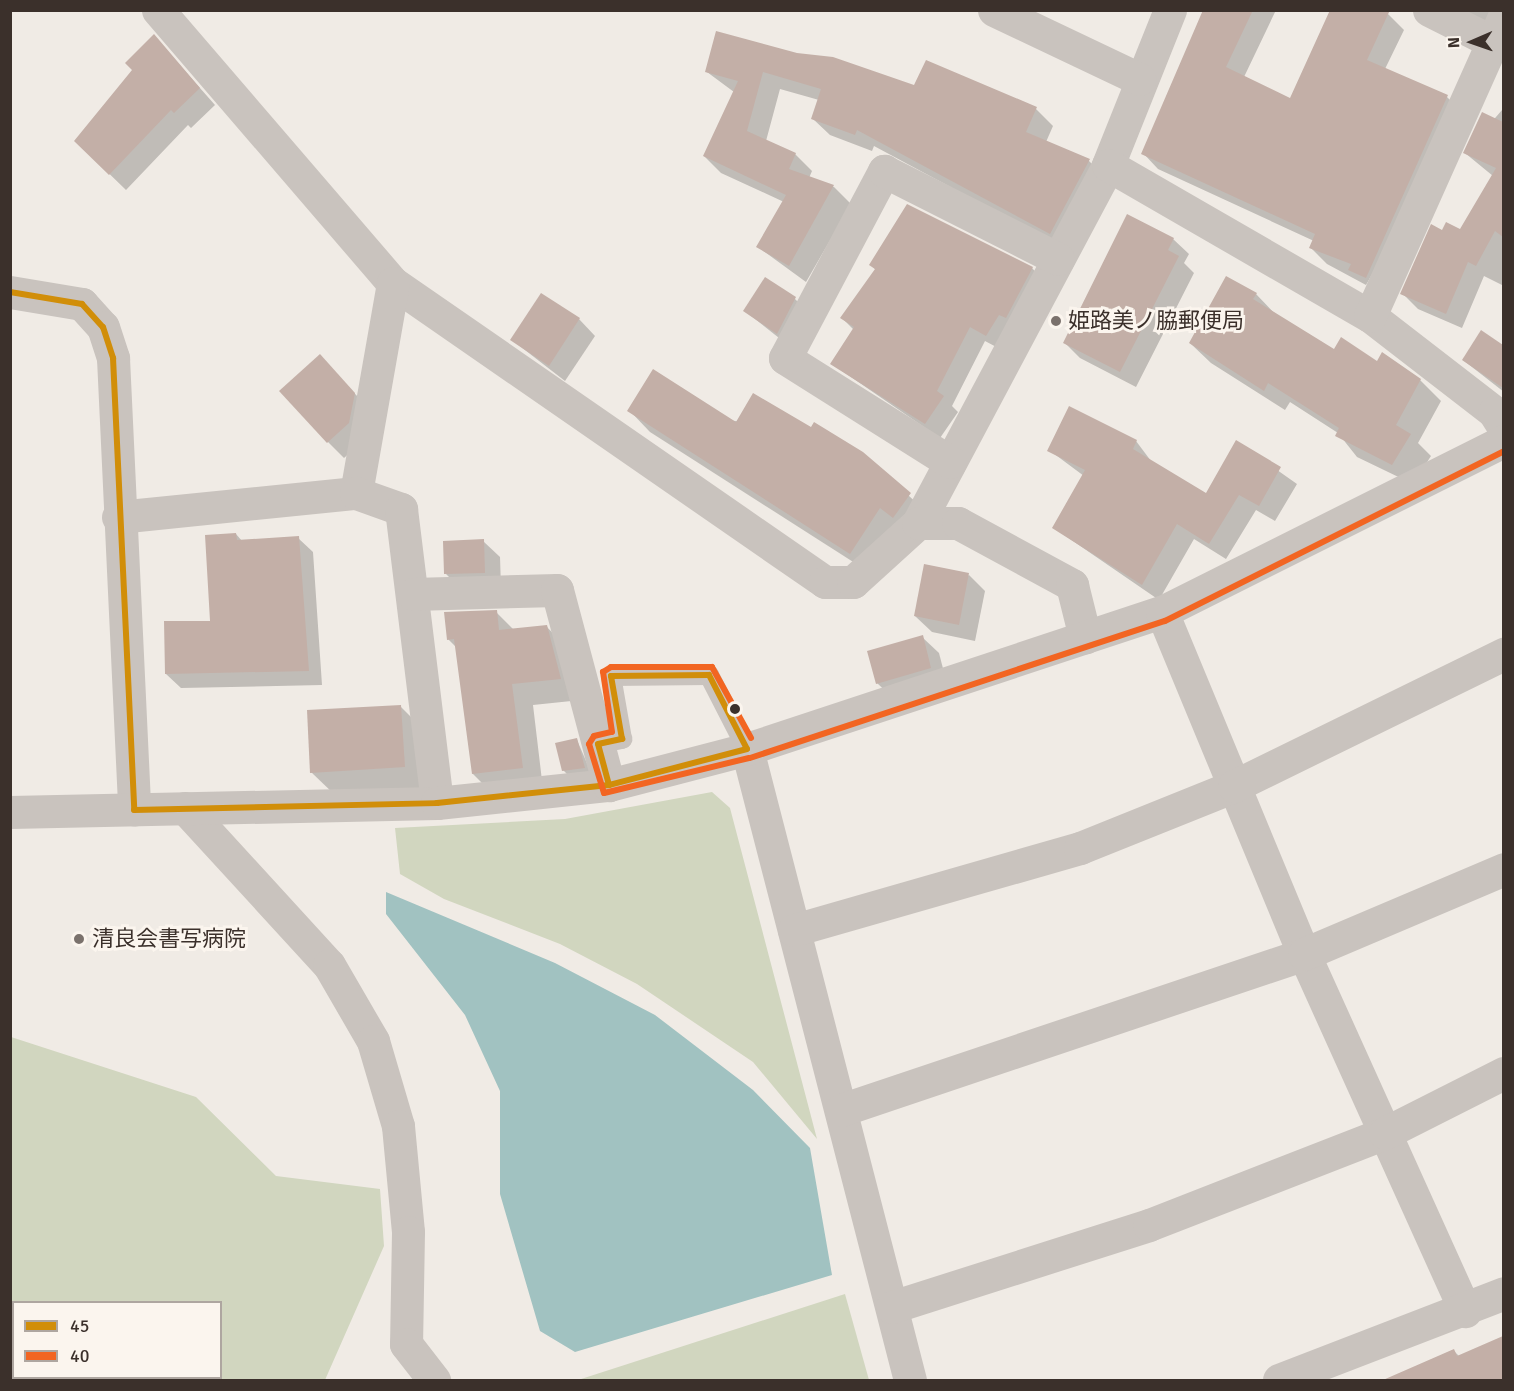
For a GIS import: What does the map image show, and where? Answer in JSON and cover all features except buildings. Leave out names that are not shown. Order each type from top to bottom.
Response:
[{"type":"street","points":[[158,10],[393,283],[825,582],[853,582],[918,523],[1108,165],[1139,79],[1170,10]]},
{"type":"street","points":[[994,10],[1139,79]]},
{"type":"street","points":[[1370,316],[1497,29],[1429,10]]},
{"type":"street","points":[[1108,165],[1370,316],[1494,412],[1503,428]]},
{"type":"street","points":[[950,462],[785,358],[884,171],[1058,259]]},
{"type":"street","points":[[356,493],[393,283]]},
{"type":"street","points":[[10,292],[82,304],[103,327],[113,358],[118,517],[134,810]]},
{"type":"street","points":[[10,812],[437,803],[609,785],[747,748],[1162,612],[1503,441]]},
{"type":"street","points":[[118,517],[356,493],[401,509],[437,803]]},
{"type":"street","points":[[918,523],[958,523],[1072,585],[1085,637]]},
{"type":"street","points":[[413,594],[557,590],[609,785]]},
{"type":"street","points":[[1162,612],[1304,954],[1465,1311]]},
{"type":"street","points":[[794,930],[1080,848],[1234,786],[1503,654]]},
{"type":"street","points":[[747,748],[910,1380]]},
{"type":"street","points":[[185,808],[329,965],[373,1041],[398,1126],[408,1232],[406,1344],[434,1380]]},
{"type":"street","points":[[841,1110],[1304,954],[1503,869]]},
{"type":"street","points":[[892,1307],[1149,1225],[1385,1133],[1503,1073]]},
{"type":"street","points":[[1279,1380],[1465,1311],[1503,1293]]},
{"type":"lane","points":[[598,744],[622,739],[611,676],[709,675],[747,748]]},
{"type":"green space","points":[[712,792],[730,808],[817,1139],[753,1062],[637,984],[560,944],[444,899],[400,874],[395,828],[565,819]]},
{"type":"green space","points":[[11,1037],[196,1097],[276,1176],[380,1189],[384,1246],[325,1380],[11,1380]]},
{"type":"green space","points":[[845,1294],[869,1380],[578,1380]]},
{"type":"water","points":[[386,892],[555,963],[655,1015],[753,1090],[810,1148],[832,1275],[575,1352],[540,1331],[500,1194],[500,1091],[465,1015],[386,914]]},
{"type":"transit line","name":"45","points":[[10,292],[82,304],[103,327],[113,358],[134,810]]},
{"type":"transit line","name":"40","points":[[750,758],[1165,621],[1504,451]]},
{"type":"transit line","name":"40","points":[[749,758],[604,793],[589,744],[594,736],[612,732],[603,672],[611,667],[712,667],[751,738]]},
{"type":"transit line","name":"45","points":[[709,675],[747,749],[609,785],[598,744],[622,739],[611,676],[709,675]]},
{"type":"transit line","name":"45","points":[[134,810],[437,803],[609,785]]},
{"type":"place","name":"姫路美ノ脇郵便局","points":[[1056,321]]},
{"type":"place","name":"清良会書写病院","points":[[79,939]]}]
